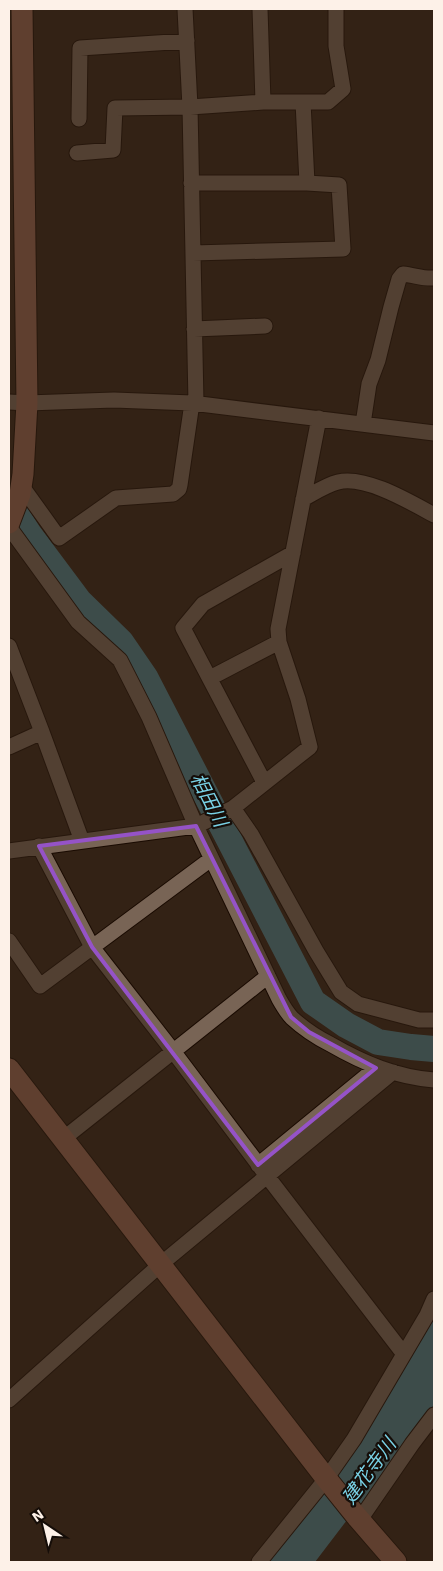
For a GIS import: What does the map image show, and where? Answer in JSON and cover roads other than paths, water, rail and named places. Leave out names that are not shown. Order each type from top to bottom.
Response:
[{"type":"street","points":[[22,9],[18,403],[25,451],[20,489],[9,523],[78,622],[120,660],[149,717],[211,859],[279,999],[291,1017],[308,1032],[376,1068],[415,1078],[434,1080]]},
{"type":"street","points":[[20,489],[59,538],[116,498],[173,494],[179,489],[194,403],[192,183],[186,9]]},
{"type":"street","points":[[260,9],[263,102]]},
{"type":"street","points":[[77,153],[113,150],[115,108],[190,107],[263,102],[328,102],[343,89],[336,46],[336,9]]},
{"type":"street","points":[[79,119],[80,48],[187,41]]},
{"type":"street","points":[[303,102],[307,183]]},
{"type":"street","points":[[192,183],[340,184],[343,249],[193,253]]},
{"type":"street","points":[[363,424],[369,384],[378,360],[399,279],[403,274],[424,279],[434,278]]},
{"type":"street","points":[[194,328],[265,326]]},
{"type":"street","points":[[18,403],[114,400],[194,403],[434,433]]},
{"type":"street","points":[[9,851],[196,826],[233,808],[310,747],[278,629],[319,418]]},
{"type":"street","points":[[303,499],[336,482],[351,480],[370,484],[434,514]]},
{"type":"street","points":[[264,782],[183,628],[202,604],[293,553]]},
{"type":"street","points":[[210,678],[280,642]]},
{"type":"street","points":[[9,646],[82,841]]},
{"type":"street","points":[[9,747],[42,732]]},
{"type":"street","points":[[233,808],[251,834],[341,992],[358,1004],[419,1020],[434,1020]]},
{"type":"street","points":[[39,846],[92,947],[403,1353]]},
{"type":"street","points":[[9,941],[40,986],[211,859]]},
{"type":"street","points":[[63,1139],[268,976]]},
{"type":"street","points":[[9,1400],[376,1068]]},
{"type":"street","points":[[9,1069],[358,1519],[396,1562]]},
{"type":"street","points":[[263,1170],[393,1072]]},
{"type":"street","points":[[259,1562],[328,1480],[354,1439],[434,1299]]},
{"type":"street","points":[[358,1519],[434,1415]]},
{"type":"water","name":"建花寺川","points":[[434,1314],[434,1406],[362,1505],[347,1520],[315,1562],[268,1562],[319,1495],[341,1471],[362,1439]]},
{"type":"waterway","name":"相田川","points":[[9,503],[29,534],[79,601],[121,642],[145,677],[313,1002],[346,1025],[378,1042],[434,1049]]}]
